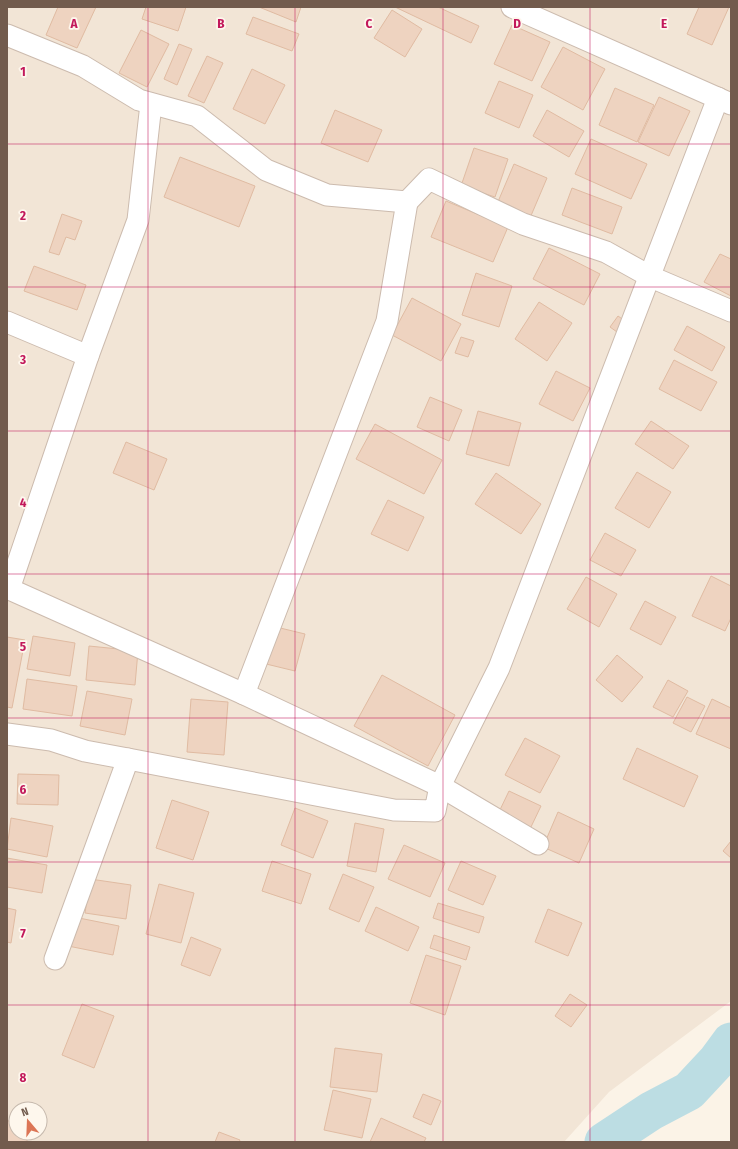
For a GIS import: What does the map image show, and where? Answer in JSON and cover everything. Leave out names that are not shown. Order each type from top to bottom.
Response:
[{"type":"street","points":[[7,734],[50,740],[85,751],[128,760],[394,810],[435,811],[440,786],[499,668],[651,277],[725,101],[512,7]]},
{"type":"street","points":[[7,35],[83,66],[121,91],[139,100],[197,116],[266,170],[328,195],[407,202]]},
{"type":"street","points":[[151,104],[138,220],[88,356],[8,589],[244,694],[440,786],[538,844]]},
{"type":"street","points":[[244,694],[387,321],[407,202],[429,178],[523,224],[606,252],[651,277],[731,311]]},
{"type":"street","points":[[7,322],[88,356]]},
{"type":"street","points":[[55,959],[128,760]]},
{"type":"shaded area","points":[[7,7],[731,7],[731,1001],[609,1092],[564,1142],[7,1142]]},
{"type":"building","points":[[58,7],[96,7],[77,48],[46,35]]},
{"type":"building","points":[[146,7],[186,7],[178,31],[142,19]]},
{"type":"building","points":[[259,7],[301,7],[296,22]]},
{"type":"building","points":[[395,7],[438,7],[479,26],[471,43]]},
{"type":"building","points":[[699,7],[729,7],[712,45],[687,34]]},
{"type":"building","points":[[392,10],[422,29],[405,57],[374,38]]},
{"type":"building","points":[[253,17],[299,34],[292,51],[246,34]]},
{"type":"building","points":[[512,25],[550,42],[532,81],[494,64]]},
{"type":"building","points":[[141,30],[169,44],[147,87],[119,73]]},
{"type":"building","points":[[179,44],[192,49],[177,85],[164,79]]},
{"type":"building","points":[[563,47],[605,69],[583,110],[541,87]]},
{"type":"building","points":[[207,56],[223,63],[204,103],[188,96]]},
{"type":"building","points":[[252,69],[285,85],[265,124],[233,109]]},
{"type":"building","points":[[499,81],[533,95],[519,128],[485,113]]},
{"type":"building","points":[[615,88],[654,105],[637,142],[599,125]]},
{"type":"building","points":[[659,97],[690,111],[669,156],[638,142]]},
{"type":"building","points":[[335,110],[382,130],[368,162],[321,143]]},
{"type":"building","points":[[547,110],[584,131],[569,157],[533,136]]},
{"type":"building","points":[[591,139],[647,164],[631,199],[575,174]]},
{"type":"building","points":[[474,148],[508,159],[495,197],[461,186]]},
{"type":"building","points":[[180,157],[255,186],[239,227],[164,197]]},
{"type":"building","points":[[514,164],[547,178],[530,218],[497,204]]},
{"type":"building","points":[[572,188],[622,207],[612,234],[562,215]]},
{"type":"building","points":[[446,201],[508,227],[493,262],[431,237]]},
{"type":"building","points":[[62,214],[82,221],[75,240],[66,237],[59,255],[49,252]]},
{"type":"building","points":[[549,248],[600,274],[584,305],[533,279]]},
{"type":"building","points":[[720,254],[731,259],[731,296],[704,282]]},
{"type":"building","points":[[34,266],[86,285],[77,310],[24,291]]},
{"type":"building","points":[[476,273],[512,286],[499,327],[462,315]]},
{"type":"building","points":[[412,298],[461,324],[441,361],[392,335]]},
{"type":"building","points":[[539,302],[572,323],[547,361],[515,339]]},
{"type":"building","points":[[618,316],[632,326],[624,337],[610,327]]},
{"type":"building","points":[[687,326],[725,347],[712,371],[674,350]]},
{"type":"building","points":[[461,337],[474,341],[468,357],[455,353]]},
{"type":"building","points":[[674,360],[717,382],[701,411],[659,389]]},
{"type":"building","points":[[556,371],[590,388],[573,421],[539,404]]},
{"type":"building","points":[[430,397],[462,410],[449,441],[417,427]]},
{"type":"building","points":[[478,411],[521,423],[509,466],[466,454]]},
{"type":"building","points":[[651,421],[689,446],[673,469],[635,444]]},
{"type":"building","points":[[375,424],[442,460],[424,494],[356,459]]},
{"type":"building","points":[[126,442],[167,459],[154,490],[113,473]]},
{"type":"building","points":[[637,472],[671,492],[649,528],[615,508]]},
{"type":"building","points":[[496,473],[541,504],[521,534],[475,504]]},
{"type":"building","points":[[388,500],[424,517],[408,551],[371,534]]},
{"type":"building","points":[[605,533],[636,550],[621,576],[590,560]]},
{"type":"building","points":[[711,576],[731,586],[731,618],[725,631],[692,616]]},
{"type":"building","points":[[586,577],[617,594],[599,627],[567,609]]},
{"type":"building","points":[[645,601],[676,617],[661,645],[630,629]]},
{"type":"building","points":[[272,626],[305,634],[295,671],[262,663]]},
{"type":"building","points":[[33,636],[75,643],[70,676],[27,669]]},
{"type":"building","points":[[7,637],[25,640],[12,708],[7,707]]},
{"type":"building","points":[[89,646],[138,651],[135,685],[86,680]]},
{"type":"building","points":[[617,655],[643,677],[622,702],[596,680]]},
{"type":"building","points":[[382,675],[455,715],[428,766],[354,726]]},
{"type":"building","points":[[27,679],[77,686],[72,716],[23,709]]},
{"type":"building","points":[[668,680],[688,691],[673,717],[653,707]]},
{"type":"building","points":[[87,691],[132,699],[125,735],[80,726]]},
{"type":"building","points":[[687,697],[705,706],[691,732],[673,723]]},
{"type":"building","points":[[191,699],[228,702],[224,755],[187,752]]},
{"type":"building","points":[[712,699],[731,708],[731,749],[696,734]]},
{"type":"building","points":[[525,738],[560,756],[540,793],[505,775]]},
{"type":"building","points":[[637,748],[698,776],[684,807],[623,779]]},
{"type":"building","points":[[18,774],[59,775],[58,805],[17,804]]},
{"type":"building","points":[[509,791],[541,806],[530,829],[498,814]]},
{"type":"building","points":[[172,800],[209,812],[193,860],[156,848]]},
{"type":"building","points":[[295,808],[328,821],[313,858],[281,845]]},
{"type":"building","points":[[558,812],[594,829],[579,863],[543,847]]},
{"type":"building","points":[[11,818],[53,826],[47,857],[7,849]]},
{"type":"building","points":[[355,823],[384,829],[376,872],[347,866]]},
{"type":"building","points":[[731,841],[731,858],[723,851]]},
{"type":"building","points":[[404,845],[445,863],[430,897],[388,879]]},
{"type":"building","points":[[7,858],[47,865],[42,893],[7,887]]},
{"type":"building","points":[[272,861],[311,874],[301,904],[262,891]]},
{"type":"building","points":[[461,861],[496,876],[483,905],[448,890]]},
{"type":"building","points":[[343,874],[374,887],[359,922],[329,909]]},
{"type":"building","points":[[90,879],[131,885],[126,919],[85,913]]},
{"type":"building","points":[[159,884],[194,893],[181,943],[146,934]]},
{"type":"building","points":[[438,903],[484,917],[479,933],[433,918]]},
{"type":"building","points":[[376,907],[419,927],[408,951],[365,931]]},
{"type":"building","points":[[7,908],[16,910],[11,943],[7,942]]},
{"type":"building","points":[[548,909],[582,923],[568,956],[535,942]]},
{"type":"building","points":[[74,917],[119,926],[113,955],[68,946]]},
{"type":"building","points":[[434,935],[470,947],[466,960],[430,948]]},
{"type":"building","points":[[191,937],[221,949],[210,976],[181,965]]},
{"type":"building","points":[[426,955],[461,966],[445,1015],[410,1003]]},
{"type":"building","points":[[570,994],[587,1005],[571,1027],[555,1016]]},
{"type":"building","points":[[82,1004],[114,1016],[94,1068],[62,1055]]},
{"type":"building","points":[[335,1048],[382,1054],[377,1092],[330,1087]]},
{"type":"building","points":[[333,1090],[371,1099],[362,1138],[324,1130]]},
{"type":"building","points":[[423,1094],[441,1101],[431,1125],[413,1117]]},
{"type":"building","points":[[381,1118],[426,1138],[424,1142],[370,1142]]},
{"type":"building","points":[[8,1122],[8,1141],[27,1141],[26,1142],[7,1142]]},
{"type":"building","points":[[219,1132],[240,1140],[239,1142],[215,1142]]},
{"type":"waterway","points":[[604,1142],[651,1111],[689,1091],[717,1061],[731,1042]]}]
